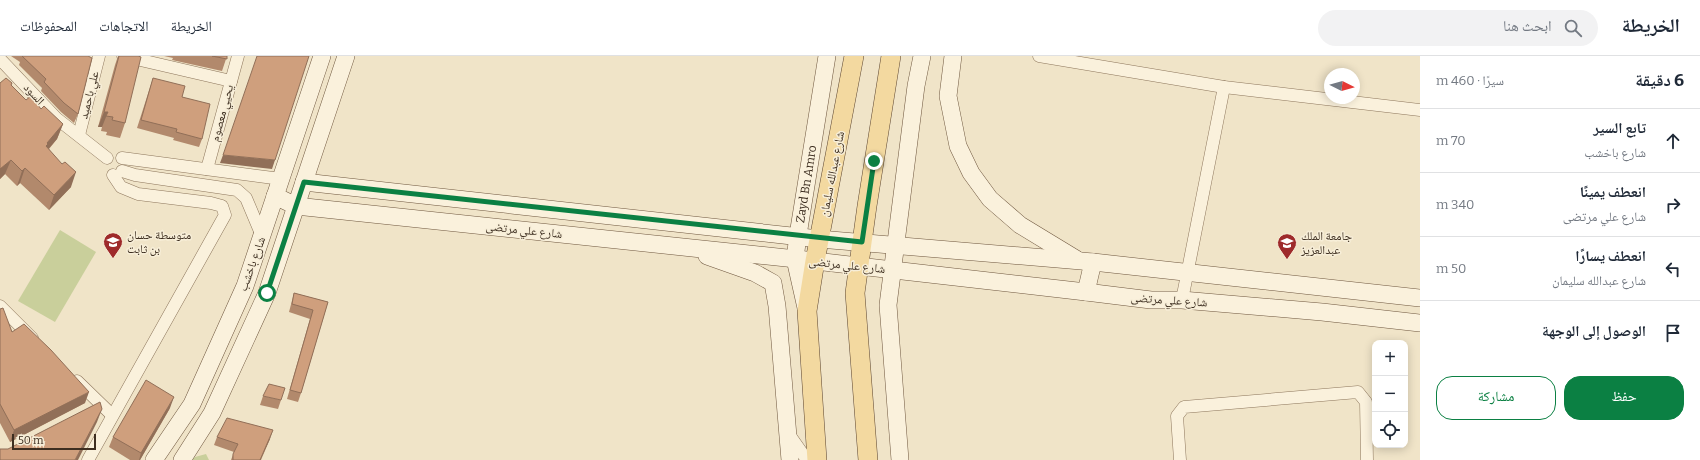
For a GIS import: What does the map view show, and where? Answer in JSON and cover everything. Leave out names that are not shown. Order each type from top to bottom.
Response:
[{"type":"main road","name":"شارع باخشب","points":[[154,460],[192,404],[245,286],[322,56]]},
{"type":"main road","name":"شارع باخشب","points":[[182,460],[212,412],[267,293],[346,56]]},
{"type":"main road","name":"Zayd Bn Amro","points":[[807,311],[795,259],[827,56]]},
{"type":"main road","name":"شارع عبدالله سليمان","points":[[817,460],[807,311],[819,238],[854,56]]},
{"type":"main road","points":[[868,460],[856,293],[862,242],[891,56]]},
{"type":"main road","points":[[900,460],[888,305],[914,102],[922,56]]},
{"type":"main road","points":[[953,56],[948,96],[958,146],[971,173],[990,199],[1020,224],[1087,262],[1086,292]]},
{"type":"main road","name":"شارع علي مرتضى","points":[[304,182],[819,238],[1188,272],[1420,298]]},
{"type":"main road","name":"شارع علي مرتضى","points":[[276,196],[296,206],[815,261],[1151,300],[1182,300],[1322,312],[1420,323]]},
{"type":"main road","points":[[679,247],[755,273],[773,283],[778,306],[790,460]]},
{"type":"street","points":[[4,63],[14,56]]},
{"type":"street","name":"علي باحميد","points":[[79,135],[99,56]]},
{"type":"street","points":[[123,56],[231,81]]},
{"type":"street","name":"يحيي معصوم","points":[[207,169],[238,56]]},
{"type":"street","points":[[1039,56],[1224,87],[1420,110]]},
{"type":"street","name":"السود","points":[[4,63],[56,118],[106,158]]},
{"type":"street","points":[[1182,300],[1224,87]]},
{"type":"street","points":[[262,236],[246,198],[237,190],[135,175],[108,173],[104,167],[106,158],[116,155],[122,158],[281,178]]},
{"type":"street","points":[[117,173],[124,165],[122,158]]},
{"type":"street","points":[[88,460],[225,215],[222,206],[211,203],[138,194],[121,187],[117,173]]},
{"type":"street","points":[[0,306],[39,344]]},
{"type":"street","points":[[67,372],[112,415]]},
{"type":"street","points":[[1180,460],[1177,416],[1184,407],[1358,392],[1366,402],[1367,460]]},
{"type":"street","points":[[87,411],[100,404]]},
{"type":"street","points":[[788,432],[807,460]]},
{"type":"green space","points":[[60,230],[96,252],[55,322],[18,301]]},
{"type":"green space","points":[[206,454],[209,460],[192,460],[195,457]]},
{"type":"building","points":[[22,56],[88,56],[92,58],[78,114],[64,103],[44,82],[46,79]]},
{"type":"building","points":[[119,56],[141,57],[125,123],[112,120],[113,117],[106,116],[108,112],[104,112]]},
{"type":"building","points":[[212,56],[227,56],[227,59]]},
{"type":"building","points":[[257,56],[309,56],[275,160],[223,155]]},
{"type":"building","points":[[6,78],[26,100],[31,96],[41,109],[44,106],[63,124],[46,146],[62,164],[65,162],[76,172],[54,195],[25,168],[22,171],[11,160],[0,169],[0,83]]},
{"type":"building","points":[[153,78],[185,86],[182,97],[210,104],[202,139],[176,132],[177,129],[141,120]]},
{"type":"building","points":[[294,293],[328,302],[301,393],[290,390],[313,310],[292,304]]},
{"type":"building","points":[[3,308],[12,332],[24,324],[51,350],[89,392],[14,430],[0,404],[0,309]]},
{"type":"building","points":[[146,380],[174,397],[141,453],[113,437]]},
{"type":"building","points":[[269,384],[285,388],[281,400],[263,396]]},
{"type":"building","points":[[100,402],[102,409],[75,460],[0,460],[0,449],[8,449]]},
{"type":"building","points":[[227,418],[273,430],[260,460],[233,460],[233,454],[238,444],[217,437]]},
{"type":"place","name":"متوسطة حسان بن ثابت","points":[[113,259]]},
{"type":"place","name":"جامعة الملك عبدالعزيز","points":[[1287,260]]},
{"type":"route","points":[[267,293],[304,182],[862,242],[874,161]]}]
